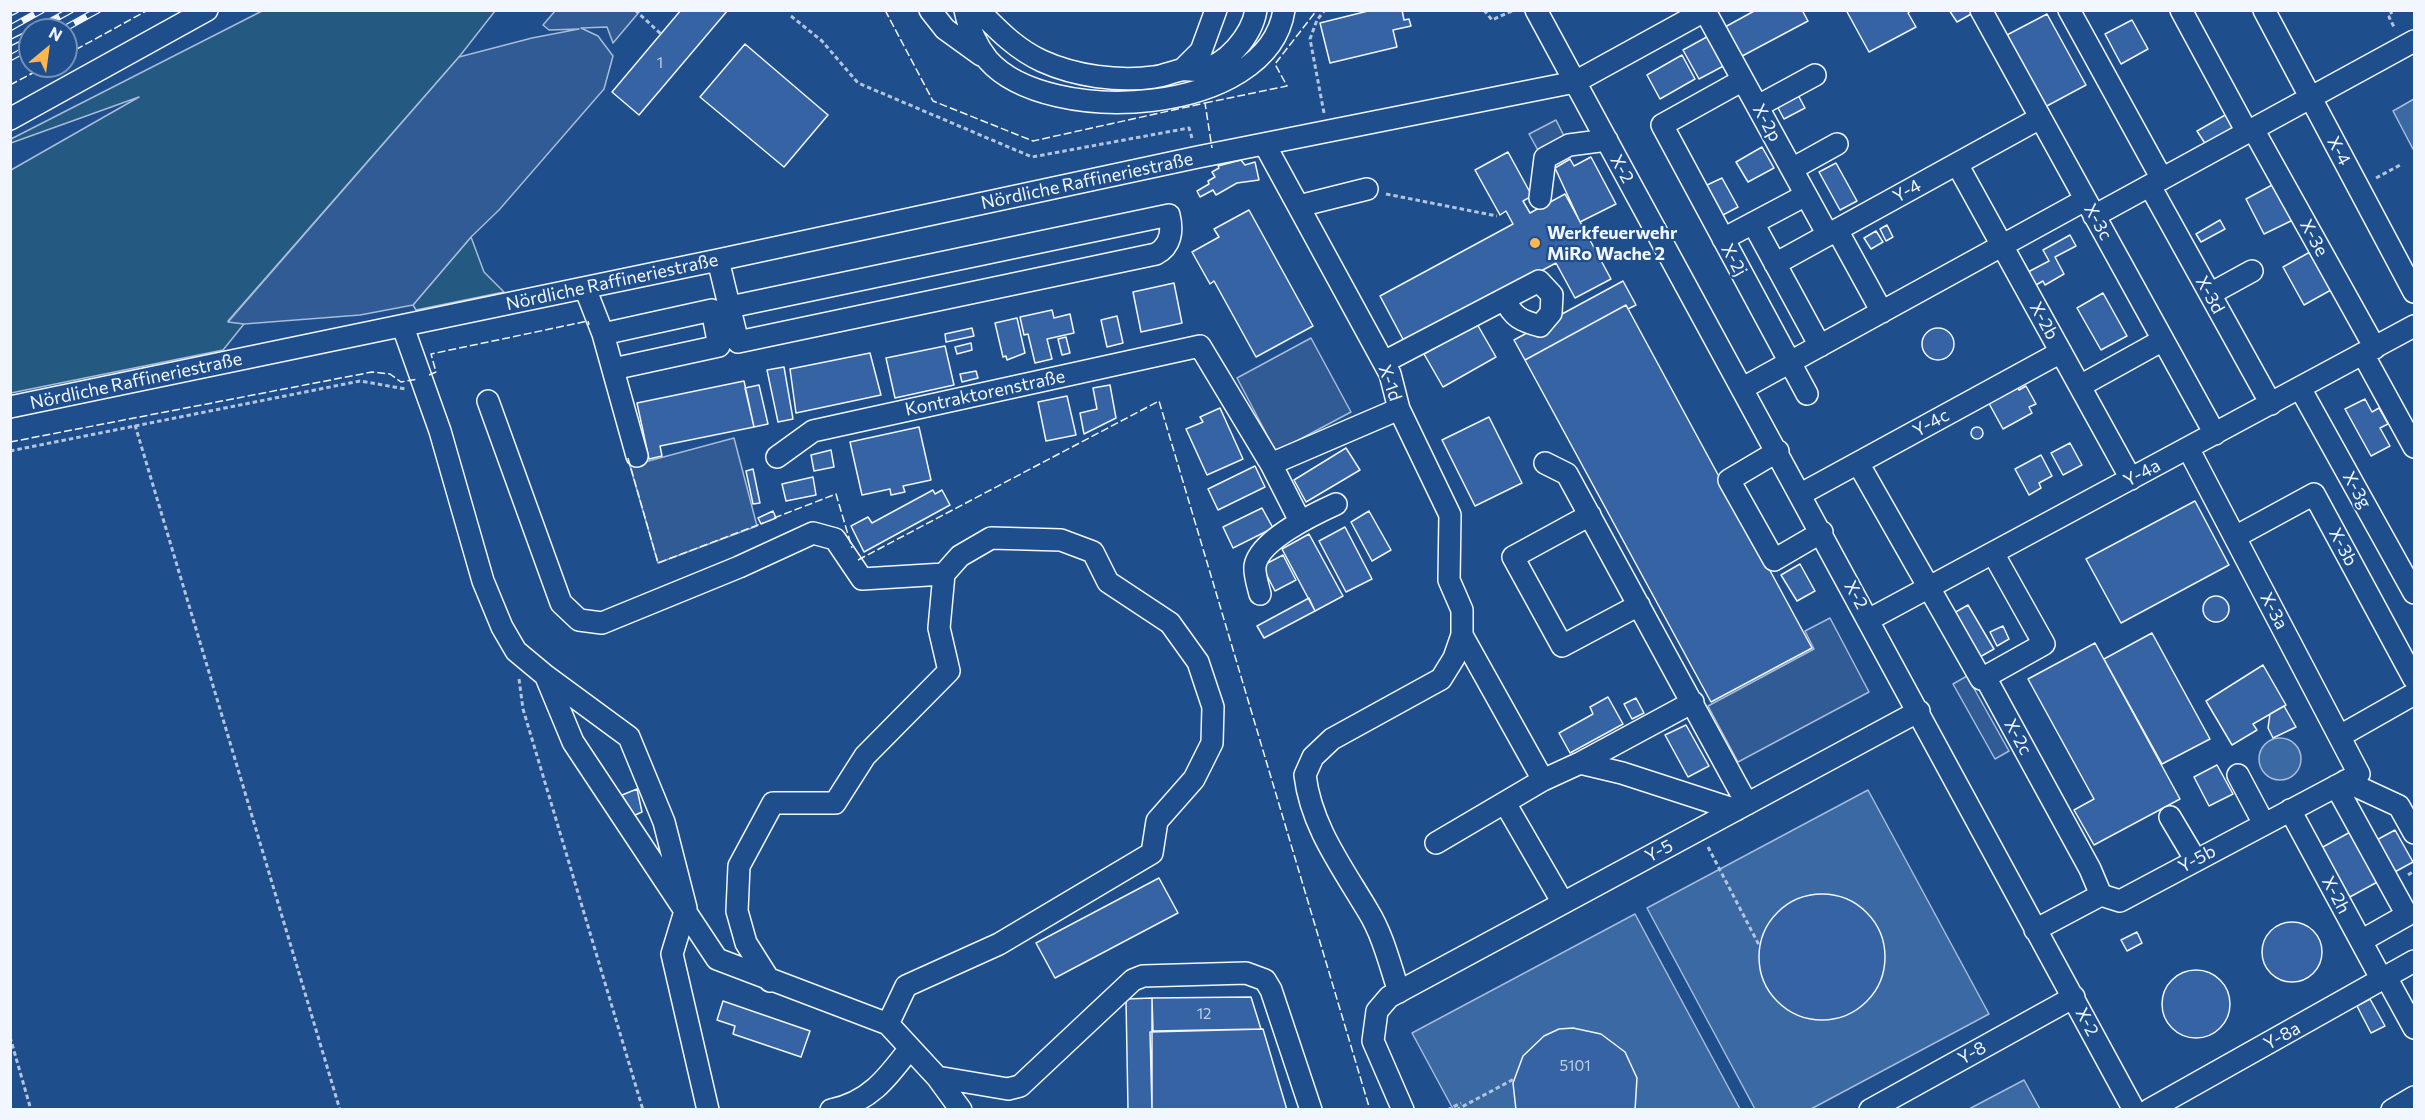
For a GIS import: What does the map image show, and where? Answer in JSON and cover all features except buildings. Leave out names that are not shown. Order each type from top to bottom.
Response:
[{"type":"street","points":[[10,119],[207,10]]},
{"type":"street","points":[[930,10],[945,28],[1020,81],[1062,96],[1101,102],[1144,102],[1205,91],[1221,84],[1251,62],[1295,10]]},
{"type":"street","points":[[965,10],[975,41],[989,61]]},
{"type":"street","points":[[978,10],[1010,43],[1043,61],[1085,75],[1144,78],[1182,70],[1201,70],[1228,55],[1243,40],[1254,22],[1256,10]]},
{"type":"street","points":[[1182,70],[1201,51],[1216,10]]},
{"type":"street","points":[[1273,37],[1284,10]]},
{"type":"street","name":"X-2","points":[[1536,10],[1870,619],[2035,930],[2134,1110]]},
{"type":"street","name":"X-3c","points":[[1981,10],[2215,434]]},
{"type":"street","name":"X-3d","points":[[2068,10],[2210,294],[2271,404]]},
{"type":"street","name":"X-3e","points":[[2181,10],[2250,130],[2369,351],[2415,447]]},
{"type":"street","name":"X-4","points":[[2264,10],[2415,292]]},
{"type":"street","points":[[1206,156],[1575,82],[1705,11]]},
{"type":"street","name":"X-2p","points":[[1705,11],[1806,195],[1882,312]]},
{"type":"street","points":[[1743,388],[2002,245],[2156,182],[2415,40]]},
{"type":"street","points":[[1758,106],[1815,75]]},
{"type":"street","name":"X-2j","points":[[1743,80],[1662,125],[1807,394]]},
{"type":"street","name":"Y-4","points":[[1774,264],[2040,118]]},
{"type":"street","points":[[1540,198],[1545,158],[1569,145],[1607,140]]},
{"type":"street","points":[[1792,169],[1837,144]]},
{"type":"street","name":"X-1d","points":[[1265,145],[1384,362],[1390,374],[1399,409],[1271,464]]},
{"type":"street","name":"Nördliche Raffineriestraße","points":[[10,407],[403,327],[1206,156]]},
{"type":"street","name":"X-2b","points":[[1957,164],[2131,479]]},
{"type":"street","points":[[1299,206],[1366,189]]},
{"type":"street","points":[[1723,239],[1806,195]]},
{"type":"street","points":[[718,260],[738,342],[1156,254],[1168,244],[1172,223],[1169,215],[730,307]]},
{"type":"street","points":[[1752,223],[1820,346]]},
{"type":"street","points":[[2210,294],[2252,271]]},
{"type":"street","points":[[585,288],[603,334],[637,456]]},
{"type":"street","points":[[1384,362],[1505,299]]},
{"type":"street","points":[[603,334],[712,310],[719,346],[613,369]]},
{"type":"street","name":"Y-4a","points":[[1870,619],[2415,326]]},
{"type":"street","points":[[403,327],[426,387],[483,581],[502,627],[516,651],[629,737],[664,822],[686,908],[672,954],[708,1110]]},
{"type":"street","points":[[2080,386],[2163,340]]},
{"type":"street","name":"Kontraktorenstraße","points":[[777,457],[813,431],[1200,346],[1271,464]]},
{"type":"street","name":"Y-4c","points":[[1801,494],[2061,352]]},
{"type":"street","name":"X-3g","points":[[2300,388],[2415,593]]},
{"type":"street","points":[[488,401],[561,603],[579,620],[602,623],[740,567],[813,533],[835,539],[862,579],[944,574]]},
{"type":"street","points":[[1399,409],[1450,515],[1449,580],[1462,610],[1462,635],[1454,658],[1441,679],[1332,739],[1313,757],[1305,775],[1314,816],[1332,853],[1369,912],[1399,992]]},
{"type":"street","name":"X-3a","points":[[2188,448],[2340,736],[2347,780],[2407,915],[2361,941]]},
{"type":"street","points":[[1778,451],[1729,480],[1774,560],[1822,532]]},
{"type":"street","points":[[1545,463],[1567,474],[1693,702],[1741,807]]},
{"type":"street","name":"X-2c","points":[[1858,463],[1981,679],[1985,677],[2090,869],[2101,895]]},
{"type":"street","points":[[1271,464],[1300,521]]},
{"type":"street","name":"X-3b","points":[[2235,537],[2314,494],[2415,679]]},
{"type":"street","points":[[1260,594],[1254,567],[1260,553],[1300,521],[1336,504]]},
{"type":"street","points":[[1590,515],[1513,557],[1562,646],[1639,605]]},
{"type":"street","points":[[770,981],[746,943],[737,911],[739,866],[773,803],[835,803],[865,756],[949,671],[939,628],[944,574],[960,556],[991,538],[1061,540],[1093,552],[1108,582],[1170,623],[1198,662],[1213,707],[1212,743],[1194,779],[1157,821],[1152,853],[999,944],[906,986],[888,1024]]},
{"type":"street","points":[[1985,677],[2044,644],[1993,553]]},
{"type":"street","points":[[1462,635],[1543,780]]},
{"type":"street","points":[[546,676],[573,742],[686,908],[717,959],[888,1024],[937,1077],[961,1110]]},
{"type":"street","points":[[2340,736],[2415,694]]},
{"type":"street","points":[[1436,843],[1543,780],[1580,763],[1693,702]]},
{"type":"street","name":"Y-5","points":[[1403,1110],[1373,1041],[1377,1011],[1389,997],[1919,711]]},
{"type":"street","points":[[1580,763],[1741,807]]},
{"type":"street","points":[[2238,775],[2264,824]]},
{"type":"street","points":[[2347,780],[2399,806],[2415,833]]},
{"type":"street","name":"Y-5b","points":[[2101,895],[2120,901],[2347,780]]},
{"type":"street","points":[[1505,803],[1563,903]]},
{"type":"street","name":"X-2h","points":[[2290,810],[2361,941],[2415,1028]]},
{"type":"street","points":[[2170,818],[2195,859]]},
{"type":"street","points":[[2035,930],[2101,895]]},
{"type":"street","name":"Y-8a","points":[[2149,1110],[2415,961]]},
{"type":"street","points":[[937,1077],[1008,1089],[1020,1086],[1133,980],[1143,976],[1246,973],[1265,980],[1271,990],[1311,1110]]},
{"type":"street","name":"Y-8","points":[[1870,1110],[2074,998]]},
{"type":"street","points":[[831,1110],[847,1107],[882,1084],[910,1048]]},
{"type":"street","points":[[2392,1110],[2415,1097]]},
{"type":"path","points":[[635,10],[661,34]]},
{"type":"path","points":[[1325,10],[1317,20],[1310,39],[1317,66],[1314,68],[1322,110],[1329,119],[1331,131]]},
{"type":"path","points":[[1484,10],[1492,20],[1514,10]]},
{"type":"path","points":[[791,16],[822,41],[858,83],[1032,157],[1190,128],[1206,156]]},
{"type":"path","points":[[2358,187],[2402,164]]},
{"type":"path","points":[[1366,189],[1497,216]]},
{"type":"path","points":[[10,451],[360,381],[398,389],[426,387]]},
{"type":"path","points":[[135,425],[340,1110]]},
{"type":"path","points":[[516,651],[524,709],[643,1110]]},
{"type":"path","points":[[1699,830],[1759,945]]},
{"type":"path","points":[[10,1037],[31,1110]]},
{"type":"path","points":[[1456,1110],[1514,1079]]},
{"type":"path","points":[[1448,1109],[1461,1102]]},
{"type":"shaded area","points":[[262,11],[495,11],[459,57],[228,321],[244,324],[223,350],[11,393],[11,170],[139,97],[11,143],[11,139]]},
{"type":"shaded area","points":[[555,11],[640,11],[613,43],[607,27],[581,28],[598,36],[613,56],[604,89],[413,305],[360,315],[244,324],[228,322],[459,57],[532,38],[579,29],[549,30],[543,25]]},
{"type":"shaded area","points":[[2414,99],[2414,151],[2393,111]]},
{"type":"shaded area","points":[[1556,120],[1565,138],[1539,152],[1529,134]]},
{"type":"shaded area","points":[[471,237],[484,272],[504,292],[416,310],[413,305]]},
{"type":"shaded area","points":[[1311,338],[1351,412],[1276,452],[1237,378]]},
{"type":"shaded area","points":[[734,438],[757,526],[658,563],[630,466]]},
{"type":"shaded area","points":[[1830,618],[1869,692],[1738,762],[1708,706],[1814,649],[1805,631]]},
{"type":"shaded area","points":[[1967,676],[2009,751],[1995,759],[1953,684]]},
{"type":"shaded area","points":[[2280,738],[2295,744],[2301,759],[2295,774],[2280,780],[2265,774],[2259,759],[2265,744]]},
{"type":"shaded area","points":[[1868,790],[1989,1014],[1811,1109],[1755,1109],[1647,908]]},
{"type":"shaded area","points":[[1635,914],[1740,1109],[1453,1109],[1412,1033]]},
{"type":"shaded area","points":[[2024,1080],[2040,1109],[1969,1109]]},
{"type":"railway","points":[[10,13],[16,10]]},
{"type":"railway","points":[[10,28],[42,10]]},
{"type":"railway","points":[[57,18],[71,10]]},
{"type":"railway","points":[[78,21],[98,10]]},
{"type":"railway","points":[[10,43],[18,39]]},
{"type":"railway","points":[[10,58],[18,54]]},
{"type":"fence","points":[[78,48],[148,10]]},
{"type":"fence","points":[[885,10],[933,101],[1033,141],[1205,103],[1212,148]]},
{"type":"fence","points":[[1205,103],[1287,86],[1275,64],[1317,10]]},
{"type":"fence","points":[[10,85],[23,78]]},
{"type":"fence","points":[[429,375],[436,372],[431,354],[588,321],[589,325]]},
{"type":"fence","points":[[10,442],[372,372],[390,374],[401,382],[418,379]]},
{"type":"fence","points":[[858,560],[1159,401],[1370,1110]]},
{"type":"fence","points":[[628,458],[658,563],[763,523]]},
{"type":"fence","points":[[774,518],[836,494],[852,548]]},
{"type":"place","name":"Werkfeuerwehr MiRo Wache 2","points":[[1535,243]]}]
